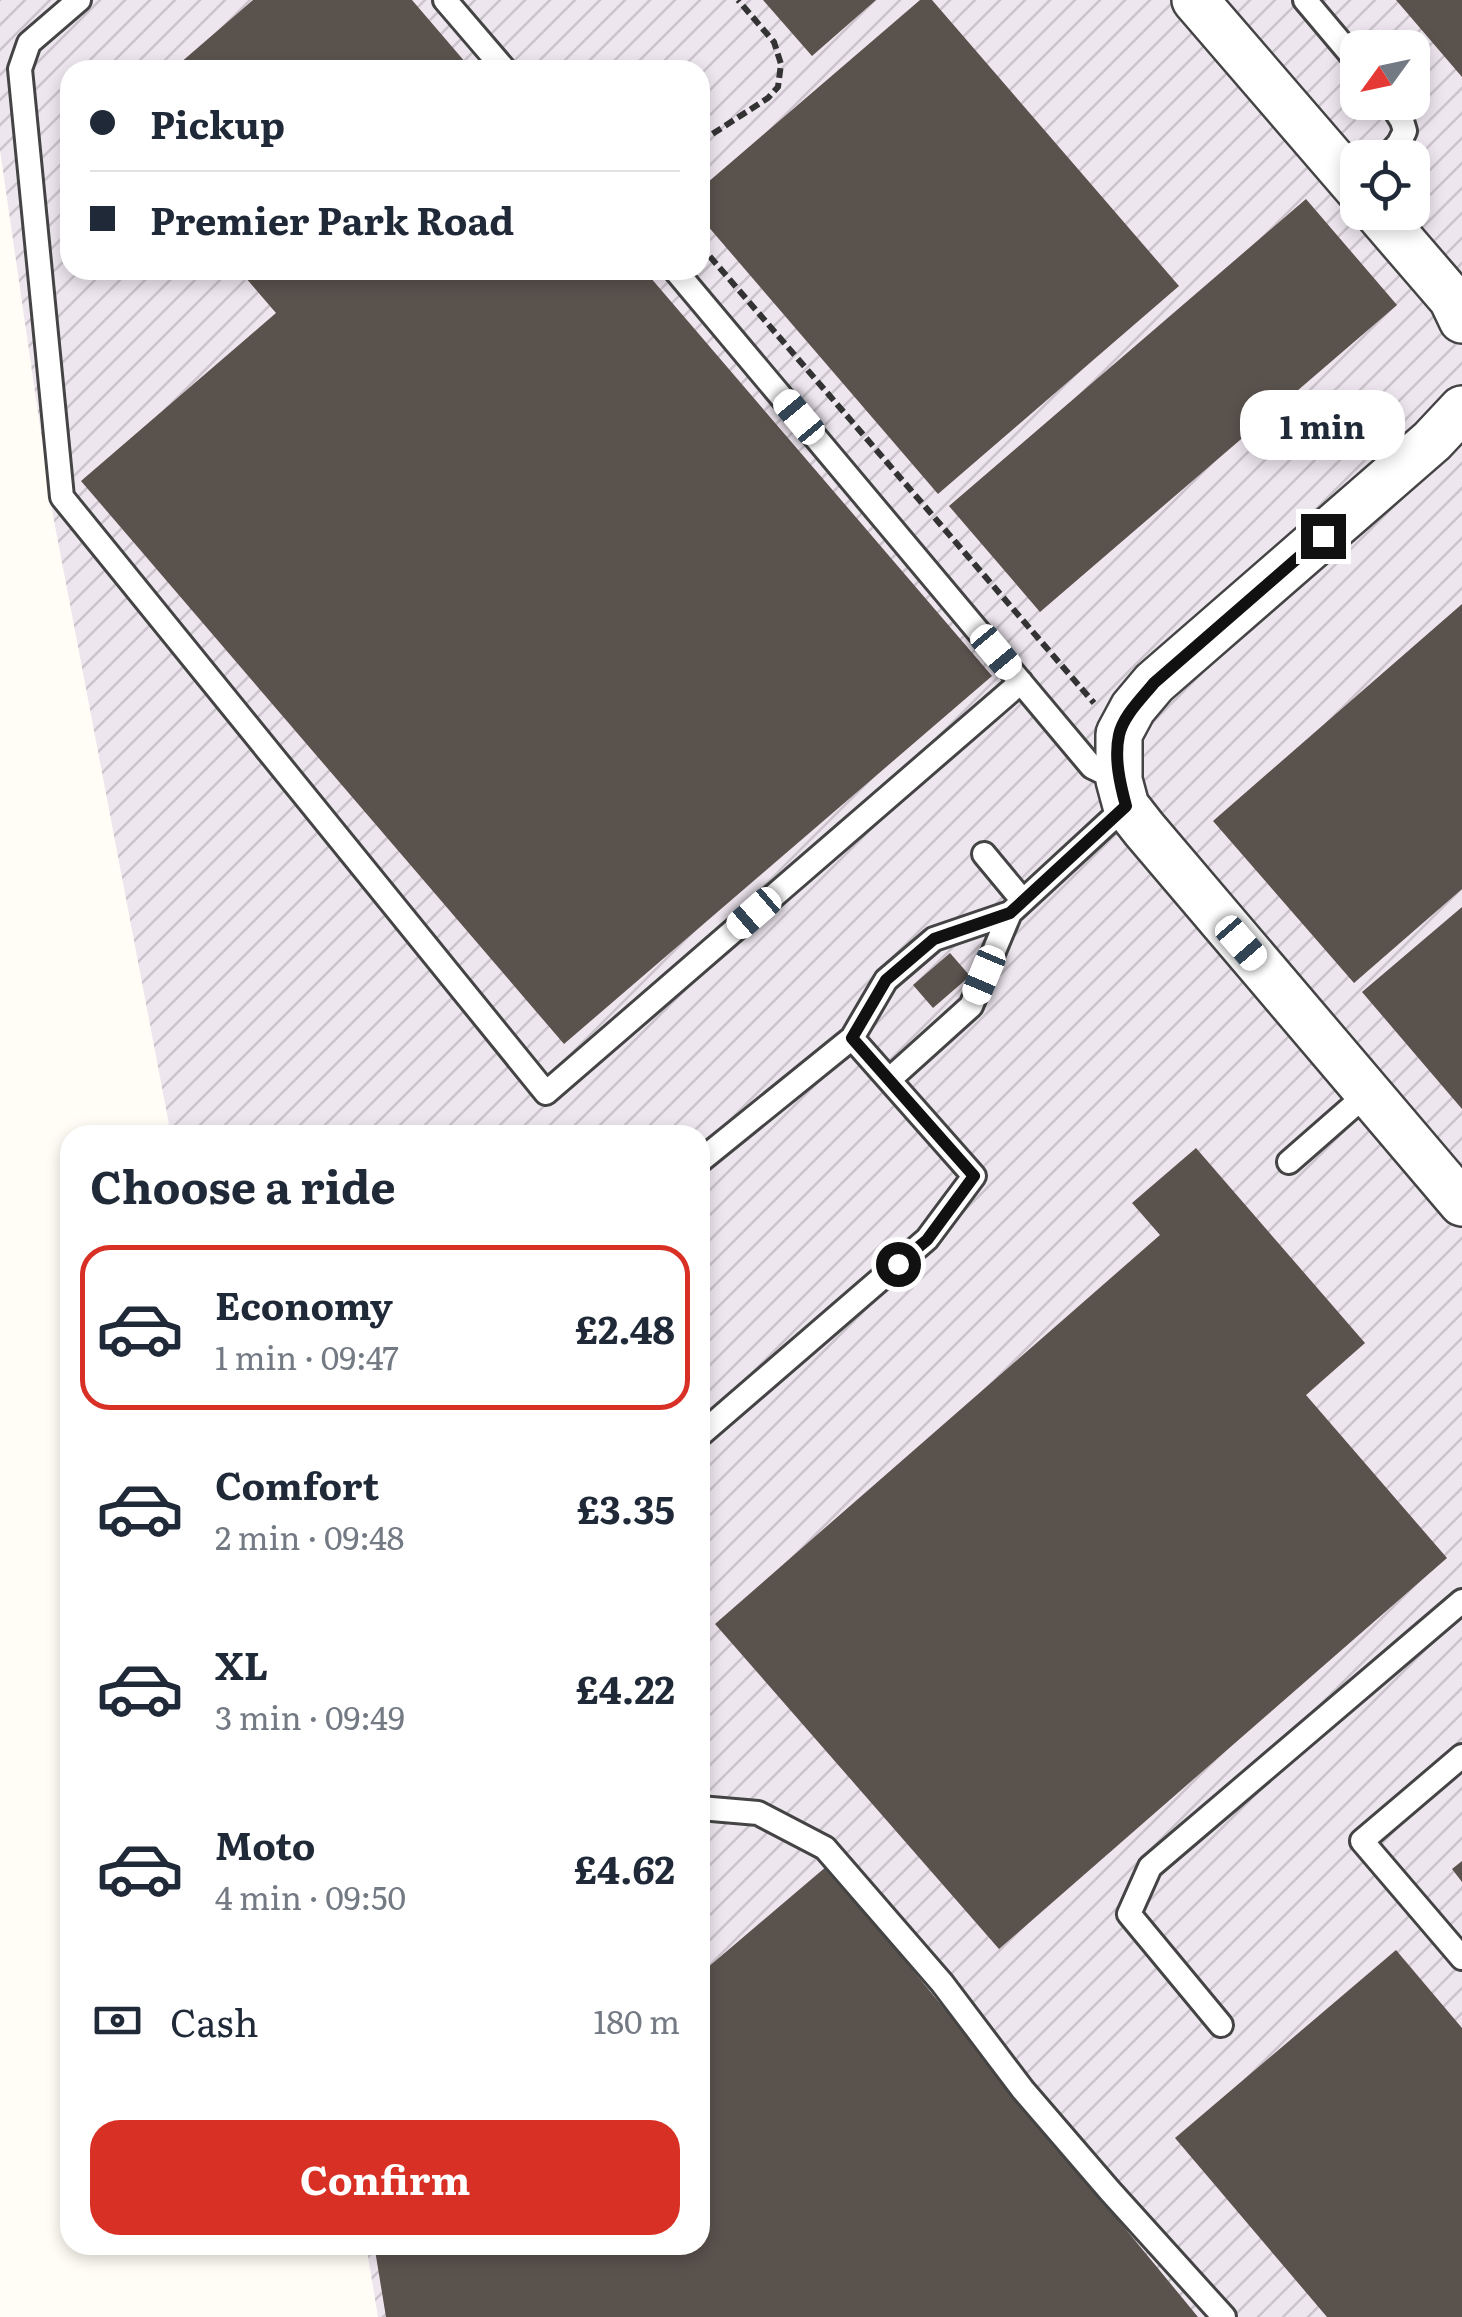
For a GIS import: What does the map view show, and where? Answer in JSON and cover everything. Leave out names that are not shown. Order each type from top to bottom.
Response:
[{"type":"street","points":[[1195,0],[1340,157]]},
{"type":"street","points":[[1401,230],[1458,304]]},
{"type":"street","points":[[1462,409],[1432,441],[1154,683],[1133,708],[1119,734],[1123,793],[1144,829],[1462,1203]]},
{"type":"lane","points":[[78,0],[29,43],[20,69],[62,497],[546,1093],[1021,682]]},
{"type":"lane","points":[[445,0],[497,60]]},
{"type":"lane","points":[[1305,0],[1340,42]]},
{"type":"lane","points":[[683,280],[1092,767],[1123,793],[1017,907],[971,1006],[890,1079]]},
{"type":"lane","points":[[984,854],[1017,907]]},
{"type":"lane","points":[[710,1153],[852,1038],[886,980],[934,939],[1017,907]]},
{"type":"lane","points":[[710,1426],[927,1240],[974,1176],[852,1038]]},
{"type":"lane","points":[[1289,1162],[1369,1092]]},
{"type":"lane","points":[[1221,2025],[1129,1914],[1150,1867],[1461,1604]]},
{"type":"lane","points":[[1462,1756],[1362,1842],[1462,1958]]},
{"type":"lane","points":[[710,1809],[758,1814],[826,1848],[942,1983],[1023,2090],[1224,2317]]},
{"type":"path","points":[[710,136],[768,98],[778,87],[782,64],[774,42],[738,0]]},
{"type":"path","points":[[710,258],[1119,734]]},
{"type":"shaded area","points":[[0,0],[1462,0],[1462,2317],[378,2317],[368,2255],[710,2255],[710,1125],[169,1125],[52,510],[0,150]]},
{"type":"building","points":[[253,0],[412,0],[463,60],[184,60]]},
{"type":"building","points":[[763,0],[876,0],[812,56]]},
{"type":"building","points":[[920,0],[932,0],[1179,286],[938,494],[710,229],[710,180]]},
{"type":"building","points":[[1396,0],[1462,0],[1462,77],[1430,40],[1430,30],[1422,30]]},
{"type":"building","points":[[1306,199],[1397,305],[1040,612],[949,506]]},
{"type":"building","points":[[248,280],[653,280],[992,676],[564,1044],[81,481],[276,313]]},
{"type":"building","points":[[1462,604],[1462,889],[1354,983],[1213,821]]},
{"type":"building","points":[[1462,907],[1462,1109],[1362,992]]},
{"type":"building","points":[[950,953],[970,976],[933,1008],[913,985]]},
{"type":"building","points":[[1196,1148],[1365,1343],[1306,1395],[1447,1558],[999,1949],[715,1624],[1160,1235],[1132,1203]]},
{"type":"building","points":[[1462,1861],[1462,1882],[1452,1869]]},
{"type":"building","points":[[827,1866],[1198,2317],[386,2317],[376,2255],[710,2255],[710,1965]]},
{"type":"building","points":[[1396,1950],[1462,2028],[1462,2317],[1327,2317],[1175,2138]]},
{"type":"route","points":[[898,1264],[927,1240],[974,1176],[852,1038],[886,980],[934,939],[1010,913],[1126,806],[1119,780],[1119,734],[1133,708],[1154,683],[1323,536]]}]
